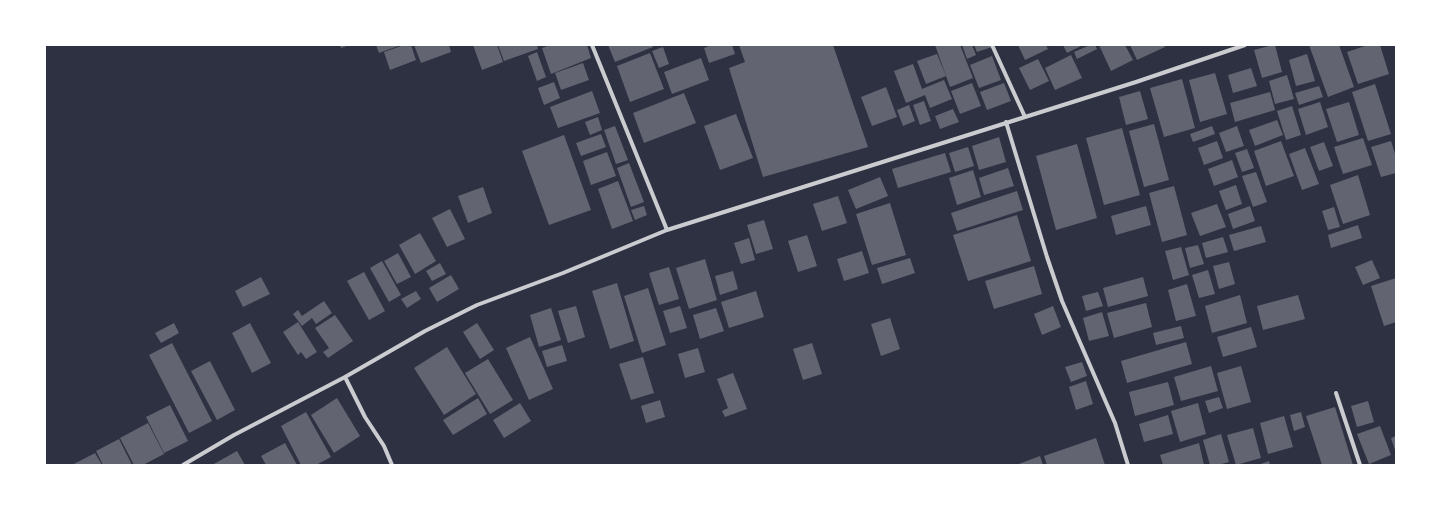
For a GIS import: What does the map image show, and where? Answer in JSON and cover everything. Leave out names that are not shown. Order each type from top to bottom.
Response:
[{"type":"street","points":[[592,45],[667,230]]},
{"type":"street","points":[[992,45],[1025,117]]},
{"type":"street","points":[[184,465],[426,331],[477,305],[563,273],[667,230],[1136,82],[1245,45]]},
{"type":"street","points":[[1006,122],[1062,301],[1115,422],[1128,465]]},
{"type":"street","points":[[345,377],[365,417],[384,446],[392,465]]},
{"type":"street","points":[[1336,393],[1360,465]]},
{"type":"building","points":[[340,45],[350,45],[341,48]]},
{"type":"building","points":[[376,45],[401,45],[379,53]]},
{"type":"building","points":[[404,45],[411,45],[416,60],[390,70],[384,52]]},
{"type":"building","points":[[414,45],[449,45],[451,52],[421,63]]},
{"type":"building","points":[[473,45],[497,45],[503,62],[482,70]]},
{"type":"building","points":[[498,45],[537,45],[538,49],[504,61]]},
{"type":"building","points":[[550,45],[587,45],[591,58],[551,74],[542,48]]},
{"type":"building","points":[[608,45],[652,45],[653,47],[615,62]]},
{"type":"building","points":[[712,45],[732,45],[735,54],[709,63],[704,48]]},
{"type":"building","points":[[739,45],[833,45],[868,147],[763,177],[729,68],[745,62]]},
{"type":"building","points":[[935,45],[960,45],[973,78],[950,87]]},
{"type":"building","points":[[962,45],[972,45],[976,55],[967,59]]},
{"type":"building","points":[[974,45],[991,45],[992,47],[977,52]]},
{"type":"building","points":[[1018,45],[1046,45],[1048,49],[1025,60]]},
{"type":"building","points":[[1063,45],[1083,45],[1067,53]]},
{"type":"building","points":[[1090,45],[1095,45],[1097,49],[1077,59],[1074,52]]},
{"type":"building","points":[[1099,45],[1125,45],[1133,60],[1111,71]]},
{"type":"building","points":[[1130,45],[1164,45],[1165,47],[1137,60]]},
{"type":"building","points":[[1275,45],[1282,72],[1262,78],[1254,50]]},
{"type":"building","points":[[1309,45],[1339,45],[1354,87],[1328,97]]},
{"type":"building","points":[[1368,45],[1380,45],[1389,74],[1358,84],[1347,52]]},
{"type":"building","points":[[663,47],[669,64],[659,68],[652,51]]},
{"type":"building","points":[[537,52],[546,77],[537,81],[528,56]]},
{"type":"building","points":[[650,53],[664,89],[630,102],[617,66]]},
{"type":"building","points":[[937,54],[946,76],[926,84],[917,61]]},
{"type":"building","points":[[1307,54],[1315,81],[1296,86],[1289,60]]},
{"type":"building","points":[[1071,55],[1082,78],[1055,90],[1045,68]]},
{"type":"building","points":[[992,56],[1001,80],[979,88],[970,65]]},
{"type":"building","points":[[701,58],[709,80],[672,94],[664,72]]},
{"type":"building","points":[[1038,59],[1049,81],[1030,90],[1019,68]]},
{"type":"building","points":[[583,63],[589,80],[561,90],[555,73]]},
{"type":"building","points":[[913,64],[922,89],[944,80],[952,99],[930,108],[925,95],[906,103],[894,71]]},
{"type":"building","points":[[1251,68],[1257,86],[1233,93],[1228,75]]},
{"type":"building","points":[[1215,73],[1227,114],[1200,122],[1189,80]]},
{"type":"building","points":[[1287,75],[1294,99],[1275,104],[1269,81]]},
{"type":"building","points":[[1182,79],[1195,128],[1164,137],[1150,88]]},
{"type":"building","points":[[554,82],[560,98],[544,105],[538,88]]},
{"type":"building","points":[[972,83],[981,106],[960,114],[951,91]]},
{"type":"building","points":[[1004,83],[1011,101],[987,110],[980,92]]},
{"type":"building","points":[[1375,84],[1391,134],[1368,141],[1352,92]]},
{"type":"building","points":[[1319,86],[1323,97],[1299,105],[1295,93]]},
{"type":"building","points":[[886,87],[897,117],[872,126],[861,97]]},
{"type":"building","points":[[592,91],[600,113],[558,128],[550,107]]},
{"type":"building","points":[[1140,91],[1148,119],[1126,125],[1119,97]]},
{"type":"building","points":[[1270,92],[1275,110],[1235,122],[1230,103]]},
{"type":"building","points":[[684,93],[696,123],[644,143],[633,113]]},
{"type":"building","points":[[924,101],[931,121],[920,125],[913,105]]},
{"type":"building","points":[[1320,102],[1328,127],[1306,135],[1298,109]]},
{"type":"building","points":[[1349,102],[1359,135],[1337,142],[1326,109]]},
{"type":"building","points":[[909,105],[915,121],[903,126],[897,110]]},
{"type":"building","points":[[1292,106],[1301,135],[1286,140],[1277,111]]},
{"type":"building","points":[[953,109],[959,122],[940,129],[935,116]]},
{"type":"building","points":[[736,114],[753,158],[720,170],[704,126]]},
{"type":"building","points":[[598,117],[602,130],[590,135],[585,122]]},
{"type":"building","points":[[1277,120],[1283,135],[1255,146],[1249,130]]},
{"type":"building","points":[[1154,124],[1169,180],[1144,187],[1129,131]]},
{"type":"building","points":[[615,126],[628,160],[616,164],[604,130]]},
{"type":"building","points":[[1212,126],[1215,134],[1193,142],[1190,134]]},
{"type":"building","points":[[1237,126],[1244,146],[1226,152],[1219,133]]},
{"type":"building","points":[[1122,128],[1140,195],[1104,205],[1086,138]]},
{"type":"building","points":[[601,134],[606,147],[581,156],[576,143]]},
{"type":"building","points":[[564,135],[591,210],[549,225],[522,151]]},
{"type":"building","points":[[999,137],[1006,162],[979,170],[972,146]]},
{"type":"building","points":[[1363,138],[1372,165],[1343,174],[1334,147]]},
{"type":"building","points":[[1217,141],[1223,158],[1204,165],[1198,148]]},
{"type":"building","points":[[1281,141],[1294,176],[1266,186],[1254,151]]},
{"type":"building","points":[[1391,141],[1396,157],[1396,173],[1381,177],[1371,147]]},
{"type":"building","points":[[1324,142],[1333,166],[1319,171],[1310,147]]},
{"type":"building","points":[[1077,144],[1097,218],[1056,230],[1036,156]]},
{"type":"building","points":[[968,147],[974,166],[955,172],[949,153]]},
{"type":"building","points":[[1305,148],[1319,184],[1302,190],[1289,154]]},
{"type":"building","points":[[1247,149],[1254,168],[1242,172],[1235,153]]},
{"type":"building","points":[[607,152],[616,176],[591,185],[583,161]]},
{"type":"building","points":[[945,153],[951,172],[898,188],[892,169]]},
{"type":"building","points":[[1232,160],[1238,177],[1214,186],[1208,169]]},
{"type":"building","points":[[629,163],[644,202],[631,207],[617,168]]},
{"type":"building","points":[[1008,168],[1014,186],[984,195],[979,178]]},
{"type":"building","points":[[973,170],[981,197],[957,205],[949,178]]},
{"type":"building","points":[[1256,172],[1267,202],[1253,207],[1242,176]]},
{"type":"building","points":[[1358,175],[1370,215],[1343,224],[1330,185]]},
{"type":"building","points":[[880,177],[888,196],[856,209],[848,190]]},
{"type":"building","points":[[618,181],[633,221],[612,229],[598,189]]},
{"type":"building","points":[[1236,185],[1242,204],[1226,210],[1219,191]]},
{"type":"building","points":[[1174,186],[1187,235],[1162,242],[1149,193]]},
{"type":"building","points":[[483,187],[492,213],[468,223],[458,196]]},
{"type":"building","points":[[1017,191],[1023,210],[957,231],[951,213]]},
{"type":"building","points":[[838,196],[847,223],[822,231],[813,204]]},
{"type":"building","points":[[890,203],[906,255],[872,265],[856,214]]},
{"type":"building","points":[[1217,204],[1226,227],[1200,236],[1191,213]]},
{"type":"building","points":[[644,206],[647,215],[635,220],[631,210]]},
{"type":"building","points":[[1146,206],[1151,225],[1116,235],[1111,216]]},
{"type":"building","points":[[1250,206],[1255,221],[1233,229],[1228,214]]},
{"type":"building","points":[[1334,207],[1340,227],[1328,230],[1322,211]]},
{"type":"building","points":[[450,209],[465,239],[447,247],[432,218]]},
{"type":"building","points":[[1017,215],[1031,261],[968,281],[953,235]]},
{"type":"building","points":[[764,220],[773,249],[756,254],[747,225]]},
{"type":"building","points":[[1358,225],[1362,238],[1331,248],[1328,235]]},
{"type":"building","points":[[1261,226],[1266,242],[1234,251],[1229,235]]},
{"type":"building","points":[[420,233],[436,261],[415,274],[399,245]]},
{"type":"building","points":[[807,235],[817,266],[798,272],[788,241]]},
{"type":"building","points":[[1223,237],[1228,252],[1206,258],[1202,243]]},
{"type":"building","points":[[749,238],[755,260],[741,264],[734,243]]},
{"type":"building","points":[[1198,245],[1204,264],[1190,268],[1185,248]]},
{"type":"building","points":[[1181,247],[1189,275],[1173,280],[1165,251]]},
{"type":"building","points":[[862,251],[869,273],[844,281],[837,259]]},
{"type":"building","points":[[398,253],[411,277],[397,284],[384,261]]},
{"type":"building","points":[[910,258],[915,273],[882,284],[877,268]]},
{"type":"building","points":[[705,259],[717,300],[689,309],[676,268]]},
{"type":"building","points":[[1372,260],[1380,278],[1363,285],[1355,267]]},
{"type":"building","points":[[382,261],[401,295],[389,302],[370,268]]},
{"type":"building","points":[[1229,262],[1235,284],[1219,289],[1213,266]]},
{"type":"building","points":[[440,263],[446,274],[432,281],[426,271]]},
{"type":"building","points":[[1034,266],[1042,294],[994,309],[985,281]]},
{"type":"building","points":[[669,267],[679,299],[659,305],[649,273]]},
{"type":"building","points":[[1208,270],[1215,294],[1199,298],[1192,275]]},
{"type":"building","points":[[733,271],[738,289],[720,295],[715,276]]},
{"type":"building","points":[[364,272],[385,311],[369,320],[347,281]]},
{"type":"building","points":[[451,275],[459,289],[437,302],[429,288]]},
{"type":"building","points":[[261,277],[270,294],[243,307],[235,291]]},
{"type":"building","points":[[1143,277],[1148,296],[1108,307],[1103,288]]},
{"type":"building","points":[[1396,278],[1396,322],[1384,326],[1371,286]]},
{"type":"building","points":[[617,283],[634,341],[610,349],[592,291]]},
{"type":"building","points":[[1187,284],[1196,316],[1176,321],[1168,290]]},
{"type":"building","points":[[648,288],[666,345],[642,353],[624,296]]},
{"type":"building","points":[[416,291],[421,299],[407,308],[401,299]]},
{"type":"building","points":[[756,291],[764,317],[729,328],[721,302]]},
{"type":"building","points":[[1098,292],[1103,306],[1086,311],[1082,296]]},
{"type":"building","points":[[1240,295],[1247,323],[1212,333],[1205,306]]},
{"type":"building","points":[[1298,295],[1305,319],[1263,330],[1257,306]]},
{"type":"building","points":[[324,301],[332,313],[316,324],[312,318],[302,326],[293,314],[298,310],[302,316]]},
{"type":"building","points":[[1146,303],[1152,327],[1114,338],[1107,313]]},
{"type":"building","points":[[576,306],[585,337],[568,343],[558,311]]},
{"type":"building","points":[[680,306],[687,328],[670,333],[663,311]]},
{"type":"building","points":[[1053,306],[1061,327],[1042,335],[1034,314]]},
{"type":"building","points":[[551,308],[561,340],[539,347],[530,315]]},
{"type":"building","points":[[716,308],[724,331],[700,339],[693,315]]},
{"type":"building","points":[[1102,312],[1109,336],[1089,341],[1083,318]]},
{"type":"building","points":[[335,315],[353,341],[328,358],[323,352],[329,348],[315,328]]},
{"type":"building","points":[[890,318],[900,349],[881,356],[871,324]]},
{"type":"building","points":[[298,322],[317,352],[306,359],[301,352],[298,355],[283,332]]},
{"type":"building","points":[[174,323],[179,333],[161,343],[155,333]]},
{"type":"building","points":[[250,323],[271,363],[252,373],[232,333]]},
{"type":"building","points":[[477,323],[494,350],[480,359],[463,332]]},
{"type":"building","points":[[1181,326],[1184,338],[1156,345],[1153,333]]},
{"type":"building","points":[[1251,327],[1257,347],[1223,357],[1217,337]]},
{"type":"building","points":[[530,337],[553,389],[529,400],[506,348]]},
{"type":"building","points":[[1186,342],[1192,364],[1127,383],[1121,361]]},
{"type":"building","points":[[172,343],[212,421],[189,433],[149,355]]},
{"type":"building","points":[[812,343],[822,374],[803,380],[793,349]]},
{"type":"building","points":[[562,345],[567,361],[547,367],[542,351]]},
{"type":"building","points":[[447,347],[476,394],[444,415],[414,368]]},
{"type":"building","points":[[698,348],[705,372],[685,378],[678,354]]},
{"type":"building","points":[[643,357],[654,393],[631,400],[619,364]]},
{"type":"building","points":[[488,359],[513,400],[490,414],[465,373]]},
{"type":"building","points":[[210,361],[235,410],[217,420],[191,371]]},
{"type":"building","points":[[1082,362],[1087,376],[1071,382],[1065,367]]},
{"type":"building","points":[[1211,366],[1218,391],[1181,401],[1174,377]]},
{"type":"building","points":[[1241,366],[1251,402],[1227,409],[1217,373]]},
{"type":"building","points":[[733,373],[747,409],[725,417],[722,411],[728,408],[717,379]]},
{"type":"building","points":[[1086,381],[1093,404],[1076,410],[1069,387]]},
{"type":"building","points":[[1168,382],[1174,405],[1135,416],[1129,392]]},
{"type":"building","points":[[1219,397],[1223,408],[1209,413],[1205,401]]},
{"type":"building","points":[[337,398],[360,436],[334,453],[311,415]]},
{"type":"building","points":[[478,398],[487,414],[453,435],[443,420]]},
{"type":"building","points":[[660,400],[665,417],[646,423],[641,406]]},
{"type":"building","points":[[1368,401],[1374,422],[1357,427],[1351,406]]},
{"type":"building","points":[[520,403],[531,421],[504,438],[493,420]]},
{"type":"building","points":[[1198,403],[1206,434],[1180,442],[1171,411]]},
{"type":"building","points":[[170,405],[188,441],[164,453],[146,417]]},
{"type":"building","points":[[1335,407],[1353,465],[1322,465],[1306,416]]},
{"type":"building","points":[[306,412],[331,457],[316,465],[301,465],[281,426]]},
{"type":"building","points":[[1301,412],[1305,427],[1294,431],[1290,415]]},
{"type":"building","points":[[1168,415],[1173,434],[1144,442],[1139,424]]},
{"type":"building","points":[[1284,416],[1293,447],[1268,454],[1260,423]]},
{"type":"building","points":[[148,423],[164,454],[143,465],[134,465],[120,438]]},
{"type":"building","points":[[1380,426],[1391,455],[1369,464],[1357,434]]},
{"type":"building","points":[[1253,428],[1261,458],[1236,465],[1227,435]]},
{"type":"building","points":[[1221,434],[1229,462],[1218,465],[1210,465],[1203,440]]},
{"type":"building","points":[[1396,436],[1396,453],[1391,438]]},
{"type":"building","points":[[1096,438],[1105,465],[1047,465],[1044,456]]},
{"type":"building","points":[[119,439],[132,465],[103,465],[96,451]]},
{"type":"building","points":[[285,443],[297,465],[266,465],[261,456]]},
{"type":"building","points":[[1199,443],[1204,465],[1163,465],[1160,455]]},
{"type":"building","points":[[237,451],[245,465],[212,465]]},
{"type":"building","points":[[95,453],[102,465],[72,465]]},
{"type":"building","points":[[1040,456],[1043,465],[1016,465]]},
{"type":"building","points":[[1269,461],[1270,465],[1258,465]]}]
